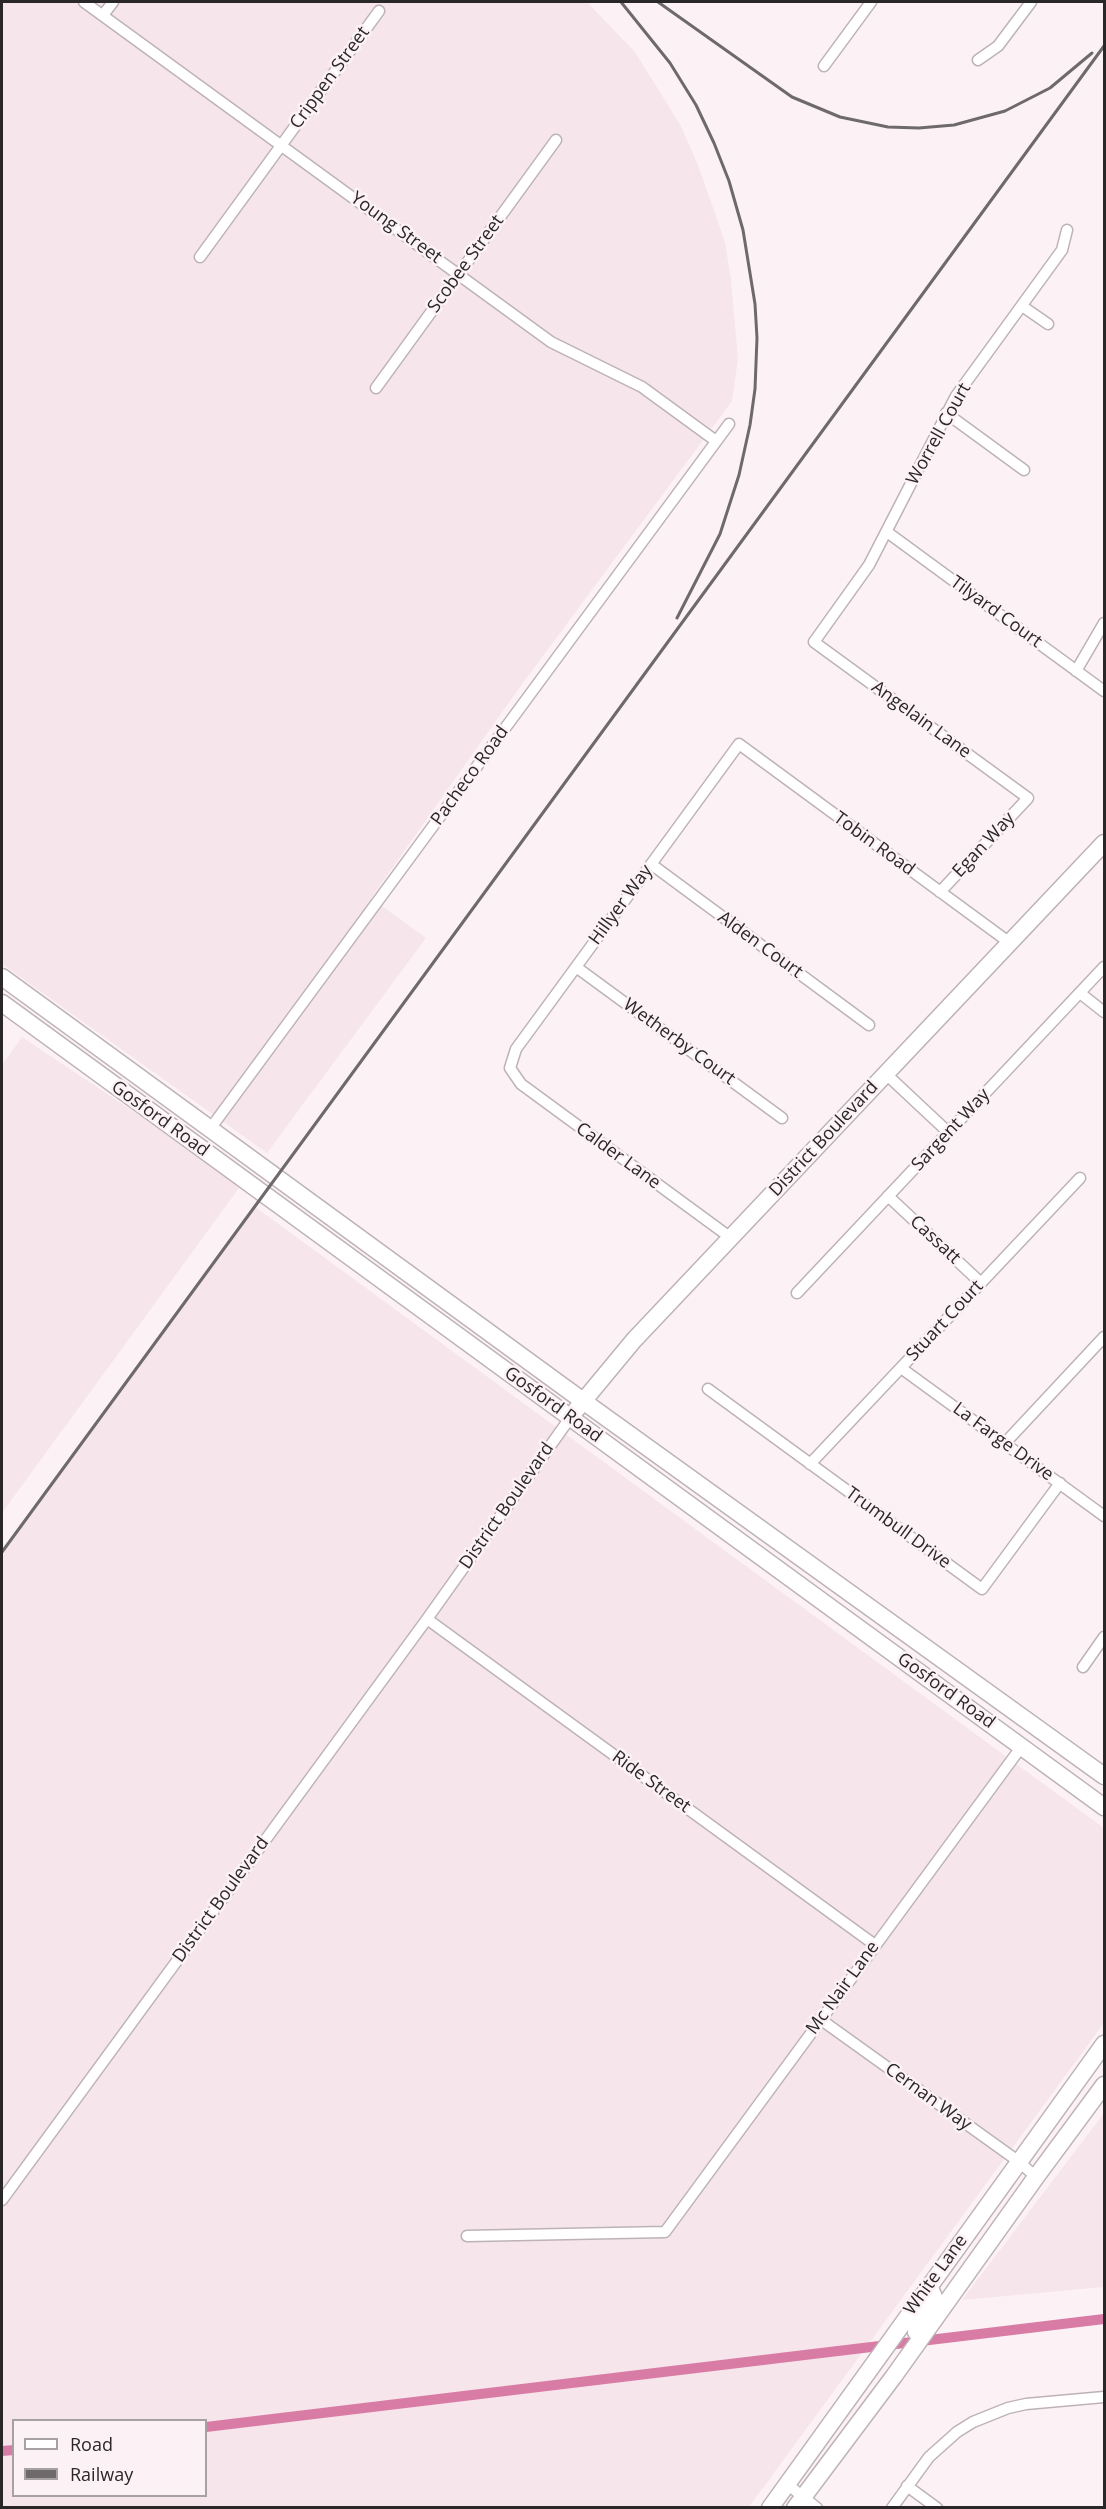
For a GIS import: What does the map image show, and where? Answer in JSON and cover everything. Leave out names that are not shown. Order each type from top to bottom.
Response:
[{"type":"main road","name":"District Boulevard","points":[[570,1418],[634,1341],[1104,843]]},
{"type":"main road","name":"Gosford Road","points":[[2,976],[583,1401],[1104,1777]]},
{"type":"main road","name":"Gosford Road","points":[[2,1003],[1104,1807]]},
{"type":"main road","points":[[126,1094],[153,1101],[189,1127],[202,1131],[210,1129]]},
{"type":"main road","points":[[194,1144],[210,1145],[241,1165],[270,1172]]},
{"type":"main road","points":[[319,1235],[342,1237],[395,1274],[407,1271]]},
{"type":"main road","points":[[396,1292],[406,1289],[415,1292],[464,1326],[492,1333]]},
{"type":"main road","points":[[776,1566],[790,1566],[865,1618],[904,1634]]},
{"type":"main road","points":[[1022,1746],[1031,1743],[1043,1746],[1104,1777]]},
{"type":"main road","name":"White Lane","points":[[799,2502],[894,2376],[930,2300],[1018,2161],[1104,2044]]},
{"type":"main road","name":"White Lane","points":[[770,2508],[873,2362],[1036,2177],[1104,2085]]},
{"type":"street","name":"Young Street","points":[[84,2],[551,342],[642,387],[716,441]]},
{"type":"street","points":[[103,15],[113,2]]},
{"type":"street","points":[[825,66],[871,2]]},
{"type":"street","points":[[978,60],[998,46],[1031,2]]},
{"type":"street","name":"Crippen Street","points":[[200,257],[379,11]]},
{"type":"street","name":"Scobee Street","points":[[376,388],[556,140]]},
{"type":"street","name":"Worrell Court","points":[[814,642],[869,565],[946,413],[1062,250],[1067,230]]},
{"type":"street","points":[[1022,306],[1048,324]]},
{"type":"street","points":[[946,413],[1024,470]]},
{"type":"street","name":"Pacheco Road","points":[[210,1129],[729,424]]},
{"type":"street","name":"Tilyard Court","points":[[887,532],[1104,691]]},
{"type":"street","points":[[1076,671],[1104,623]]},
{"type":"street","name":"Angelain Lane","points":[[814,642],[1028,798]]},
{"type":"street","name":"Hillyer Way","points":[[510,1068],[516,1049],[739,744]]},
{"type":"street","name":"Tobin Road","points":[[739,744],[1010,943]]},
{"type":"street","name":"Egan Way","points":[[940,891],[1028,798]]},
{"type":"street","name":"Alden Court","points":[[651,864],[870,1025]]},
{"type":"street","name":"Wetherby Court","points":[[576,967],[782,1118]]},
{"type":"street","name":"Sargent Way","points":[[797,1293],[1104,967]]},
{"type":"street","points":[[1080,993],[1104,1012]]},
{"type":"street","name":"Calder Lane","points":[[510,1068],[520,1084],[731,1238]]},
{"type":"street","points":[[886,1074],[948,1132]]},
{"type":"street","name":"Stuart Court","points":[[810,1464],[1080,1178]]},
{"type":"street","name":"Cassatt","points":[[888,1196],[981,1283]]},
{"type":"street","points":[[1005,1443],[1104,1337]]},
{"type":"street","points":[[1094,1348],[1104,1356]]},
{"type":"street","name":"La Farge Drive","points":[[901,1368],[1104,1516]]},
{"type":"street","name":"Trumbull Drive","points":[[708,1389],[982,1589],[1060,1483]]},
{"type":"street","name":"District Boulevard","points":[[2,2200],[427,1619],[570,1418]]},
{"type":"street","name":"Ride Street","points":[[427,1619],[875,1945]]},
{"type":"street","points":[[1083,1667],[1104,1637]]},
{"type":"street","name":"Mc Nair Lane","points":[[467,2236],[665,2232],[1022,1746]]},
{"type":"street","name":"Cernan Way","points":[[820,2019],[1018,2161],[1036,2177]]},
{"type":"street","points":[[892,2508],[942,2444],[973,2422],[990,2414],[1026,2404],[1104,2397]]},
{"type":"street","points":[[787,2484],[799,2502],[818,2508]]},
{"type":"street","points":[[907,2487],[937,2508]]},
{"type":"shaded area","points":[[2,2],[587,2],[635,52],[681,126],[698,165],[725,242],[731,279],[738,359],[732,401],[520,687],[371,898],[426,938],[267,1153],[2,964]]},
{"type":"shaded area","points":[[22,1037],[242,1184],[2,1513],[2,1065]]},
{"type":"shaded area","points":[[254,1206],[1104,1828],[1104,2023],[749,2507],[2,2508],[2,1551]]},
{"type":"shaded area","points":[[1104,2113],[1104,2287],[962,2300]]},
{"type":"waterway","points":[[207,2427],[1104,2319]]},
{"type":"waterway","points":[[2,2451],[12,2450]]},
{"type":"railway","points":[[621,2],[670,63],[696,105],[714,143],[729,181],[743,230],[755,304],[757,338],[755,389],[739,475],[720,534],[677,618]]},
{"type":"railway","points":[[658,2],[792,97],[840,117],[888,127],[919,128],[954,125],[1005,111],[1050,88],[1092,53]]},
{"type":"railway","points":[[2,1552],[1104,46]]}]
